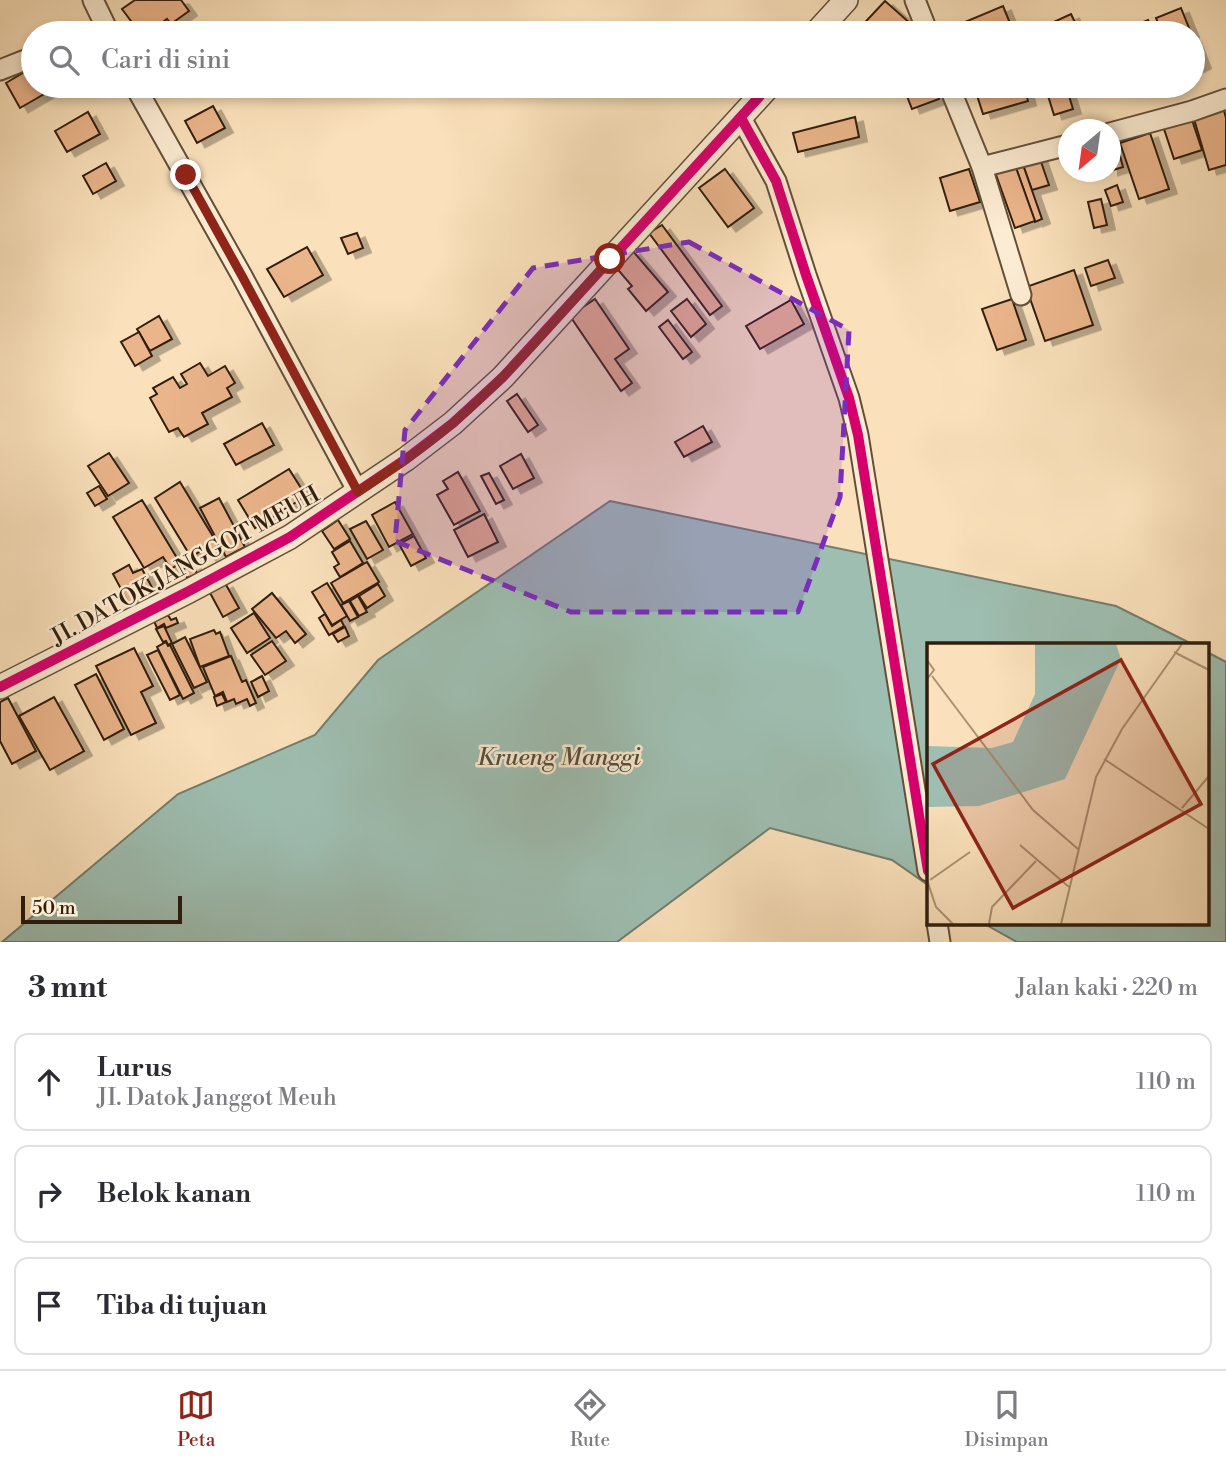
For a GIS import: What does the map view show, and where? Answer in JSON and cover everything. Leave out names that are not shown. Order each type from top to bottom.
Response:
[{"type":"street","points":[[93,0],[100,21]]},
{"type":"street","points":[[827,21],[846,0]]},
{"type":"street","points":[[915,0],[923,21]]},
{"type":"street","points":[[0,71],[21,62]]},
{"type":"street","points":[[142,98],[242,276],[358,492]]},
{"type":"street","name":"JI. DATOK JANGGOT MEUH","points":[[0,687],[290,537],[406,459],[453,423],[503,377],[758,98]]},
{"type":"street","points":[[954,98],[982,167],[1021,295]]},
{"type":"street","points":[[1121,130],[1226,99]]},
{"type":"street","points":[[741,118],[776,181],[849,398],[858,435],[927,859]]},
{"type":"street","points":[[982,167],[1058,148]]},
{"type":"highlighted area","points":[[689,242],[849,330],[840,497],[798,612],[571,612],[395,541],[405,430],[533,268]]},
{"type":"water","name":"Krueng Manggi","points":[[610,501],[1116,606],[1190,643],[927,643],[927,884],[892,860],[770,828],[617,942],[2,942],[178,794],[315,735],[378,660]]},
{"type":"water","points":[[1208,653],[1226,662],[1226,942],[1017,942],[987,925],[1208,925]]},
{"type":"building","points":[[135,0],[181,0],[189,11],[175,21],[131,21],[122,9]]},
{"type":"building","points":[[885,1],[908,21],[866,21]]},
{"type":"building","points":[[1003,6],[1009,21],[967,21]]},
{"type":"building","points":[[1181,8],[1186,21],[1157,21],[1156,18]]},
{"type":"building","points":[[1071,14],[1074,21],[1056,21]]},
{"type":"building","points":[[21,74],[21,98],[37,98],[20,108],[6,83]]},
{"type":"building","points":[[908,98],[939,98],[939,99],[912,109]]},
{"type":"building","points":[[978,98],[1027,98],[1028,101],[983,114]]},
{"type":"building","points":[[1049,98],[1070,98],[1073,109],[1054,115]]},
{"type":"building","points":[[1222,103],[1226,118],[1226,165],[1209,170],[1192,112]]},
{"type":"building","points":[[213,106],[225,128],[197,143],[185,121]]},
{"type":"building","points":[[88,112],[100,134],[67,152],[55,131]]},
{"type":"building","points":[[1190,114],[1202,150],[1174,159],[1162,123]]},
{"type":"building","points":[[855,117],[859,137],[798,152],[793,133]]},
{"type":"building","points":[[1150,133],[1169,189],[1139,199],[1121,143]]},
{"type":"building","points":[[1039,156],[1049,185],[1032,190],[1022,162]]},
{"type":"building","points":[[1022,162],[1042,219],[1035,222],[1015,165]]},
{"type":"building","points":[[106,163],[116,181],[93,194],[83,176]]},
{"type":"building","points":[[1015,165],[1035,221],[1015,228],[995,172]]},
{"type":"building","points":[[725,169],[754,208],[728,227],[699,188]]},
{"type":"building","points":[[969,169],[980,202],[950,211],[940,178]]},
{"type":"building","points":[[1117,185],[1123,202],[1111,206],[1105,190]]},
{"type":"building","points":[[1101,199],[1107,225],[1094,228],[1088,202]]},
{"type":"building","points":[[662,225],[722,306],[710,315],[649,233]]},
{"type":"building","points":[[357,233],[363,248],[348,254],[341,238]]},
{"type":"building","points":[[307,247],[323,275],[284,297],[267,269]]},
{"type":"building","points":[[632,250],[668,292],[646,311],[628,289],[632,286],[614,265]]},
{"type":"building","points":[[1108,260],[1115,278],[1091,286],[1085,268]]},
{"type":"building","points":[[1074,270],[1093,325],[1045,341],[1026,287]]},
{"type":"building","points":[[595,299],[629,349],[615,359],[632,383],[621,391],[570,316]]},
{"type":"building","points":[[687,299],[706,324],[691,337],[671,311]]},
{"type":"building","points":[[1012,299],[1026,340],[997,350],[982,309]]},
{"type":"building","points":[[791,300],[804,324],[760,349],[746,326]]},
{"type":"building","points":[[159,316],[172,339],[150,351],[137,329]]},
{"type":"building","points":[[668,320],[692,352],[683,359],[659,327]]},
{"type":"building","points":[[139,332],[152,356],[135,366],[121,342]]},
{"type":"building","points":[[200,363],[208,376],[225,366],[235,383],[227,388],[232,397],[202,413],[208,424],[184,437],[178,428],[169,432],[150,398],[157,394],[153,388],[173,377],[180,388],[187,384],[181,374]]},
{"type":"building","points":[[517,394],[538,425],[528,432],[507,401]]},
{"type":"building","points":[[262,423],[274,445],[236,465],[224,444]]},
{"type":"building","points":[[703,426],[712,442],[684,457],[675,442]]},
{"type":"building","points":[[109,453],[129,483],[108,496],[88,466]]},
{"type":"building","points":[[521,454],[534,478],[513,489],[500,466]]},
{"type":"building","points":[[289,469],[306,496],[255,528],[238,500]]},
{"type":"building","points":[[458,472],[480,511],[454,525],[437,495],[448,489],[443,481]]},
{"type":"building","points":[[489,473],[504,500],[496,504],[481,476]]},
{"type":"building","points":[[180,482],[220,548],[208,556],[204,549],[191,557],[155,498]]},
{"type":"building","points":[[99,486],[107,499],[95,506],[87,493]]},
{"type":"building","points":[[219,498],[245,547],[226,557],[200,508]]},
{"type":"building","points":[[142,500],[180,563],[171,569],[163,557],[144,568],[113,517]]},
{"type":"building","points":[[395,502],[413,534],[389,547],[372,515]]},
{"type":"building","points":[[484,514],[498,542],[468,557],[454,530]]},
{"type":"building","points":[[338,520],[350,539],[334,549],[322,531]]},
{"type":"building","points":[[366,521],[383,550],[367,559],[350,529]]},
{"type":"building","points":[[414,536],[426,558],[411,566],[399,544]]},
{"type":"building","points":[[350,541],[363,563],[340,577],[334,567],[339,564],[332,552]]},
{"type":"building","points":[[367,562],[379,582],[343,603],[331,583]]},
{"type":"building","points":[[129,565],[133,573],[142,569],[154,591],[129,604],[113,574]]},
{"type":"building","points":[[193,565],[197,574],[187,578],[183,569]]},
{"type":"building","points":[[225,583],[239,608],[223,617],[209,591]]},
{"type":"building","points":[[327,583],[347,616],[332,625],[312,592]]},
{"type":"building","points":[[378,584],[385,596],[367,608],[359,596]]},
{"type":"building","points":[[272,593],[306,634],[295,643],[286,631],[276,638],[252,609]]},
{"type":"building","points":[[358,596],[367,612],[359,616],[350,601]]},
{"type":"building","points":[[349,601],[358,617],[350,621],[341,605]]},
{"type":"building","points":[[254,613],[270,638],[247,653],[231,628]]},
{"type":"building","points":[[325,614],[332,626],[341,620],[344,626],[329,635],[319,618]]},
{"type":"building","points":[[168,615],[171,620],[176,618],[178,623],[166,628],[164,624],[157,628],[154,621]]},
{"type":"building","points":[[164,626],[172,643],[168,645],[166,641],[163,642],[156,629]]},
{"type":"building","points":[[345,627],[349,636],[338,642],[333,634]]},
{"type":"building","points":[[214,630],[216,634],[220,632],[229,656],[200,667],[190,639]]},
{"type":"building","points":[[185,637],[207,682],[194,688],[172,644]]},
{"type":"building","points":[[272,641],[286,661],[265,675],[251,655]]},
{"type":"building","points":[[166,642],[194,693],[183,699],[157,647]]},
{"type":"building","points":[[134,648],[153,686],[141,692],[156,723],[131,735],[96,666]]},
{"type":"building","points":[[158,650],[180,695],[170,700],[147,655]]},
{"type":"building","points":[[231,656],[242,682],[246,680],[256,703],[250,706],[247,699],[236,704],[234,699],[227,702],[223,692],[215,696],[203,667]]},
{"type":"building","points":[[96,674],[124,729],[104,740],[75,685]]},
{"type":"building","points":[[262,676],[269,691],[258,697],[251,682]]},
{"type":"building","points":[[222,694],[226,702],[217,706],[214,697]]},
{"type":"building","points":[[54,697],[84,751],[50,770],[19,716]]},
{"type":"building","points":[[8,698],[36,751],[12,764],[0,741],[0,702]]},
{"type":"cycle path","points":[[0,687],[290,537],[406,459],[453,423],[503,377],[758,98]]},
{"type":"cycle path","points":[[741,118],[776,181],[849,398],[858,435],[927,865]]},
{"type":"route","points":[[186,175],[358,492],[453,423],[503,377],[610,259]]}]
